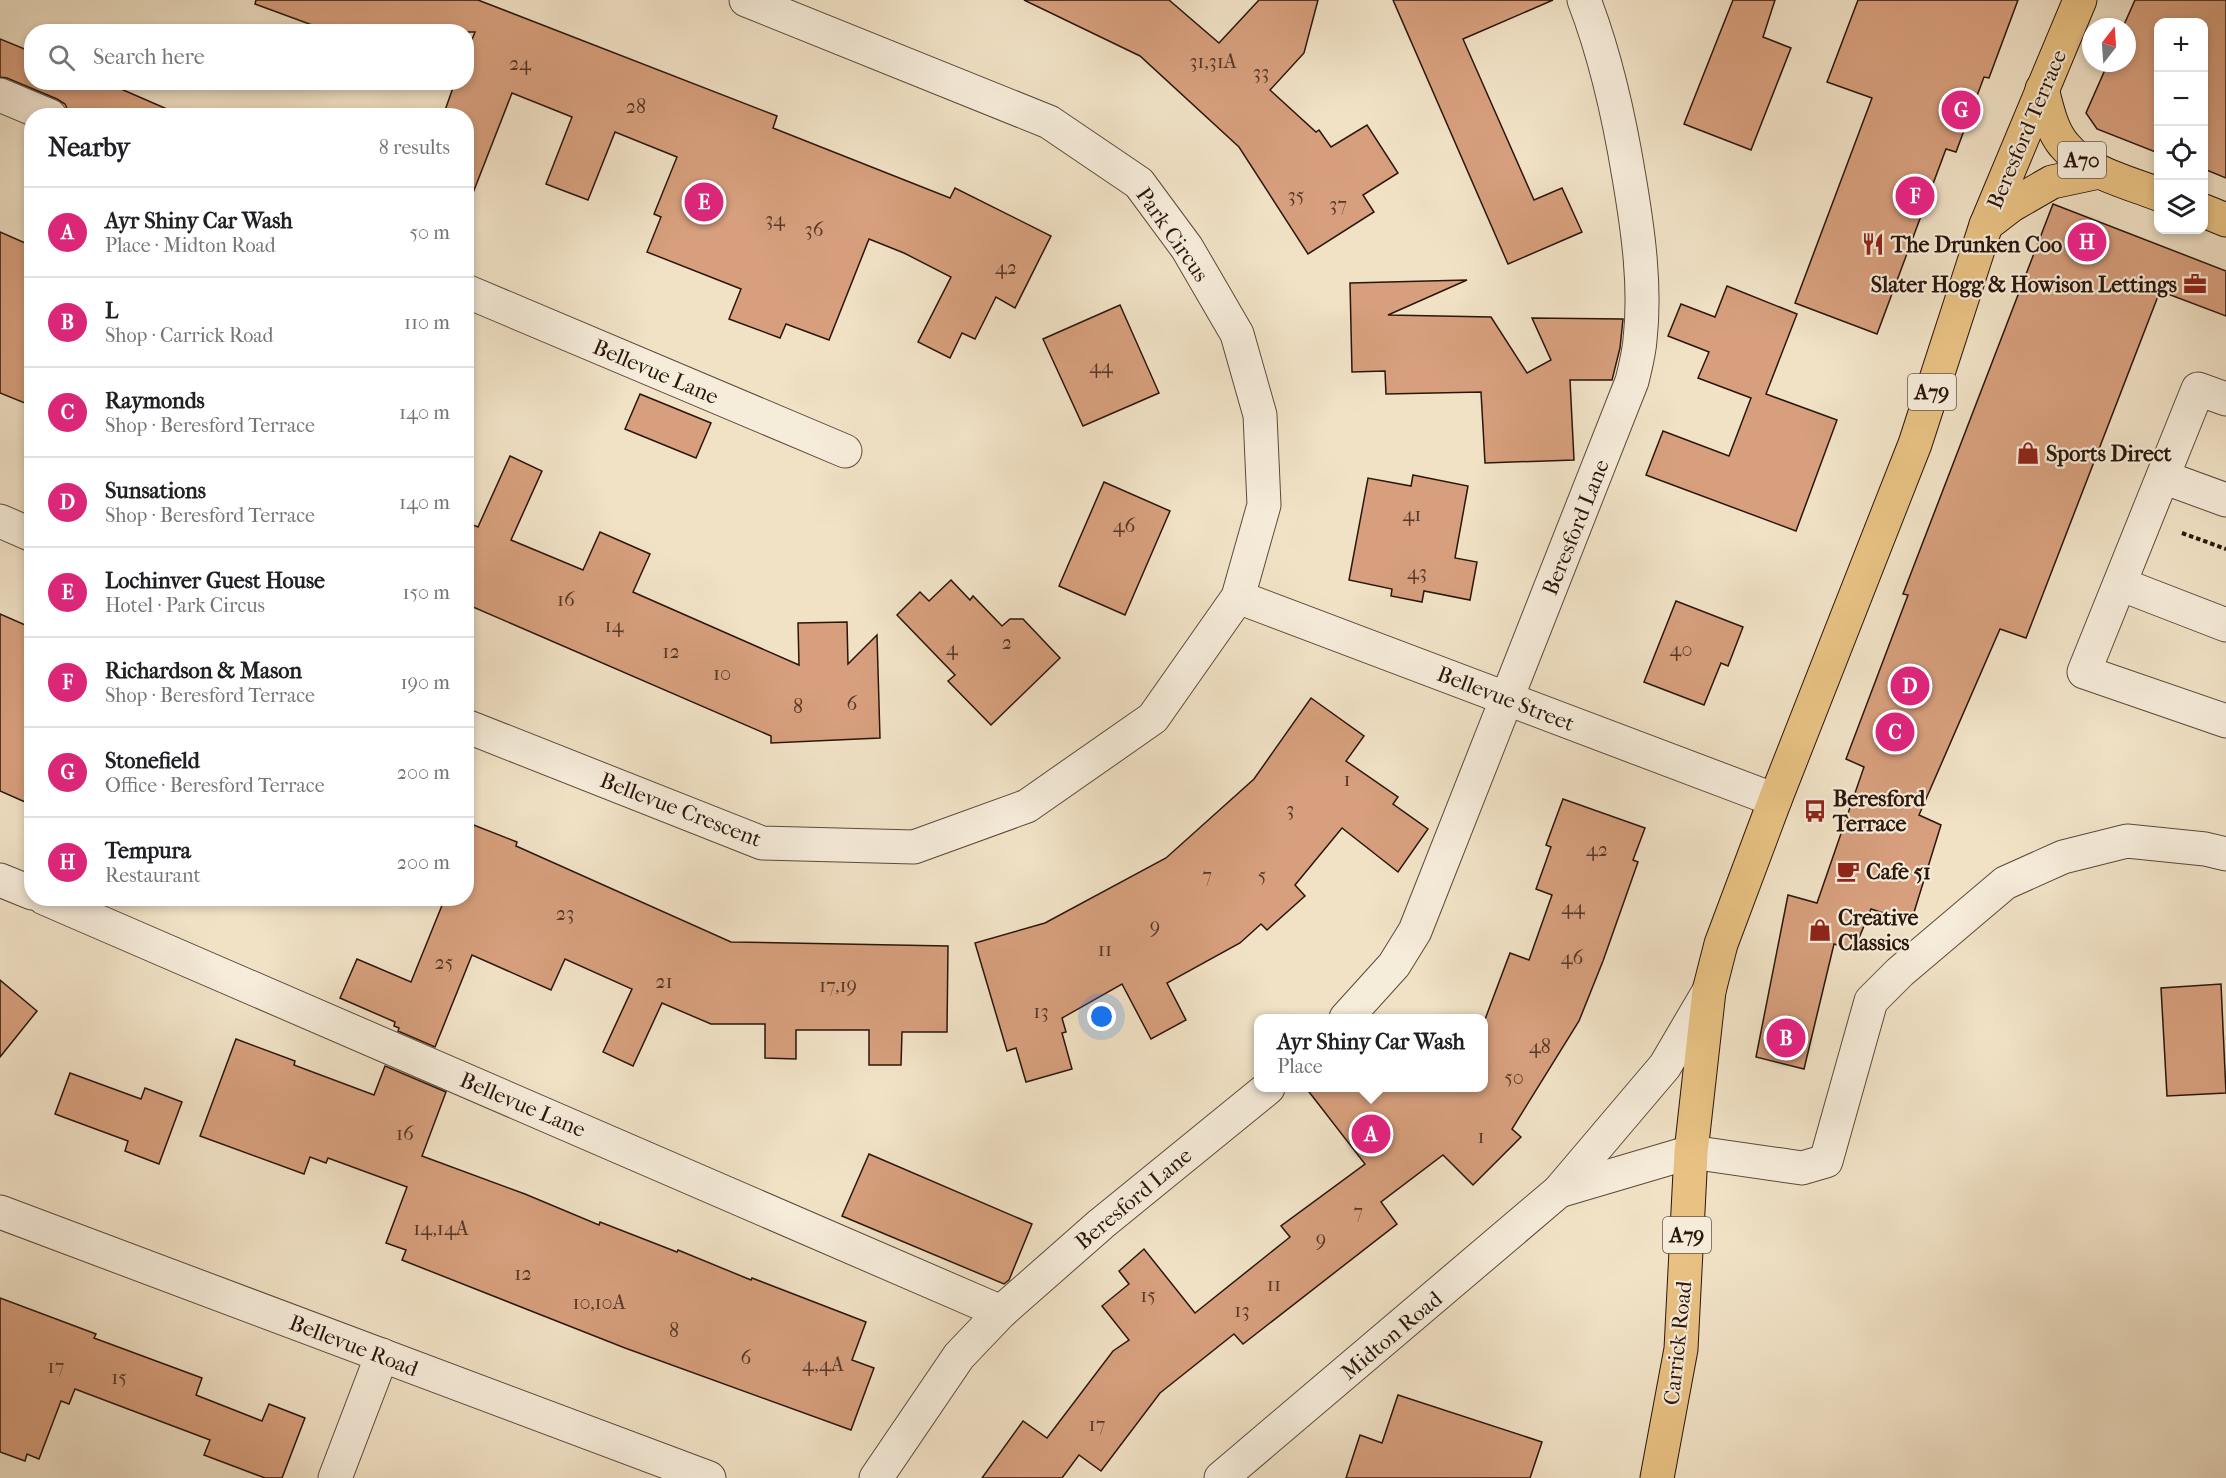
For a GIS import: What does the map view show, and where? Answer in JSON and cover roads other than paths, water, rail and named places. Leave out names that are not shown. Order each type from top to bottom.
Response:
[{"type":"main road","name":"Beresford Terrace","points":[[1709,991],[1721,944],[1775,800],[1915,444],[1986,225],[2080,0]]},
{"type":"main road","name":"A70","points":[[2042,89],[2050,120],[2063,145],[2099,172],[2154,193]]},
{"type":"main road","name":"Beresford Terrace","points":[[1986,225],[2012,205],[2052,182],[2099,172]]},
{"type":"main road","points":[[2208,213],[2226,220]]},
{"type":"main road","name":"Carrick Road","points":[[1657,1478],[1681,1349],[1691,1152],[1709,991]]},
{"type":"street","name":"Park Circus","points":[[746,0],[1048,122],[1139,183],[1187,248],[1237,334],[1260,415],[1264,505],[1238,597]]},
{"type":"street","name":"Beresford Lane","points":[[1350,1014],[1394,965],[1415,931],[1632,381],[1640,341],[1641,271],[1634,206],[1610,80],[1596,30],[1584,0]]},
{"type":"street","points":[[0,94],[32,108]]},
{"type":"street","name":"Bellevue Lane","points":[[474,294],[845,450]]},
{"type":"street","points":[[2226,399],[2198,389],[2084,672],[2226,721]]},
{"type":"street","points":[[2163,477],[2226,500]]},
{"type":"street","points":[[0,521],[24,532]]},
{"type":"street","points":[[2120,584],[2226,625]]},
{"type":"street","name":"Bellevue Street","points":[[1238,597],[1775,800]]},
{"type":"street","name":"Bellevue Crescent","points":[[474,729],[762,843],[914,847],[1027,806],[1153,718],[1238,597]]},
{"type":"street","points":[[1691,1152],[1802,1168],[1826,1161],[1871,1001],[1900,972],[2006,883],[2063,857],[2127,841],[2205,849],[2226,854]]},
{"type":"street","points":[[0,880],[24,890]]},
{"type":"street","name":"Bellevue Lane","points":[[62,906],[1001,1312]]},
{"type":"street","name":"Midton Road","points":[[1221,1478],[1559,1191],[1665,1066],[1709,991]]},
{"type":"street","name":"Beresford Lane","points":[[876,1478],[958,1356],[1001,1312],[1101,1224],[1263,1092]]},
{"type":"street","name":"Midton Road","points":[[1559,1191],[1691,1152]]},
{"type":"street","name":"Bellevue Road","points":[[0,1212],[709,1478]]},
{"type":"street","points":[[335,1478],[382,1355]]},
{"type":"place","name":"Stonefield","points":[[1961,110]]},
{"type":"place","name":"Richardson & Mason","points":[[1915,196]]},
{"type":"place","name":"Lochinver Guest House","points":[[704,202]]},
{"type":"place","name":"Tempura","points":[[2087,242]]},
{"type":"place","name":"The Drunken Coo","points":[[1873,244]]},
{"type":"place","name":"Slater Hogg & Howison Lettings","points":[[2195,284]]},
{"type":"place","name":"Sports Direct","points":[[2028,453]]},
{"type":"place","name":"Sunsations","points":[[1910,686]]},
{"type":"place","name":"Raymonds","points":[[1895,732]]},
{"type":"place","name":"Beresford Terrace","points":[[1815,811]]},
{"type":"place","name":"Cafe 51","points":[[1848,871]]},
{"type":"place","name":"Creative Classics","points":[[1820,930]]},
{"type":"place","name":"L","points":[[1786,1038]]},
{"type":"place","name":"Ayr Shiny Car Wash","points":[[1371,1134]]}]
